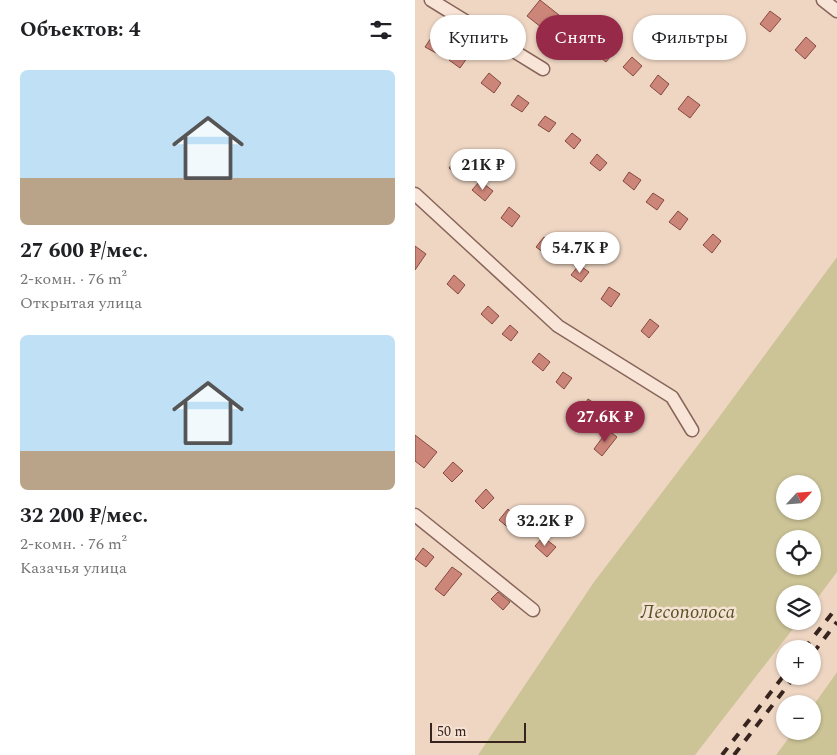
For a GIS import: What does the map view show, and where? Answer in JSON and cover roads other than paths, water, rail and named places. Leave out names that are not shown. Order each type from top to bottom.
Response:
[{"type":"street","points":[[431,0],[543,69]]},
{"type":"street","points":[[823,0],[837,11]]},
{"type":"street","points":[[415,194],[558,326],[672,397],[692,430]]},
{"type":"street","points":[[415,515],[533,610]]},
{"type":"railway","points":[[811,640],[837,607]]},
{"type":"railway","points":[[821,643],[837,622]]},
{"type":"railway","points":[[722,755],[776,685]]},
{"type":"railway","points":[[734,755],[788,685]]},
{"type":"park label","name":"Лесополоса","points":[[688,611]]}]
